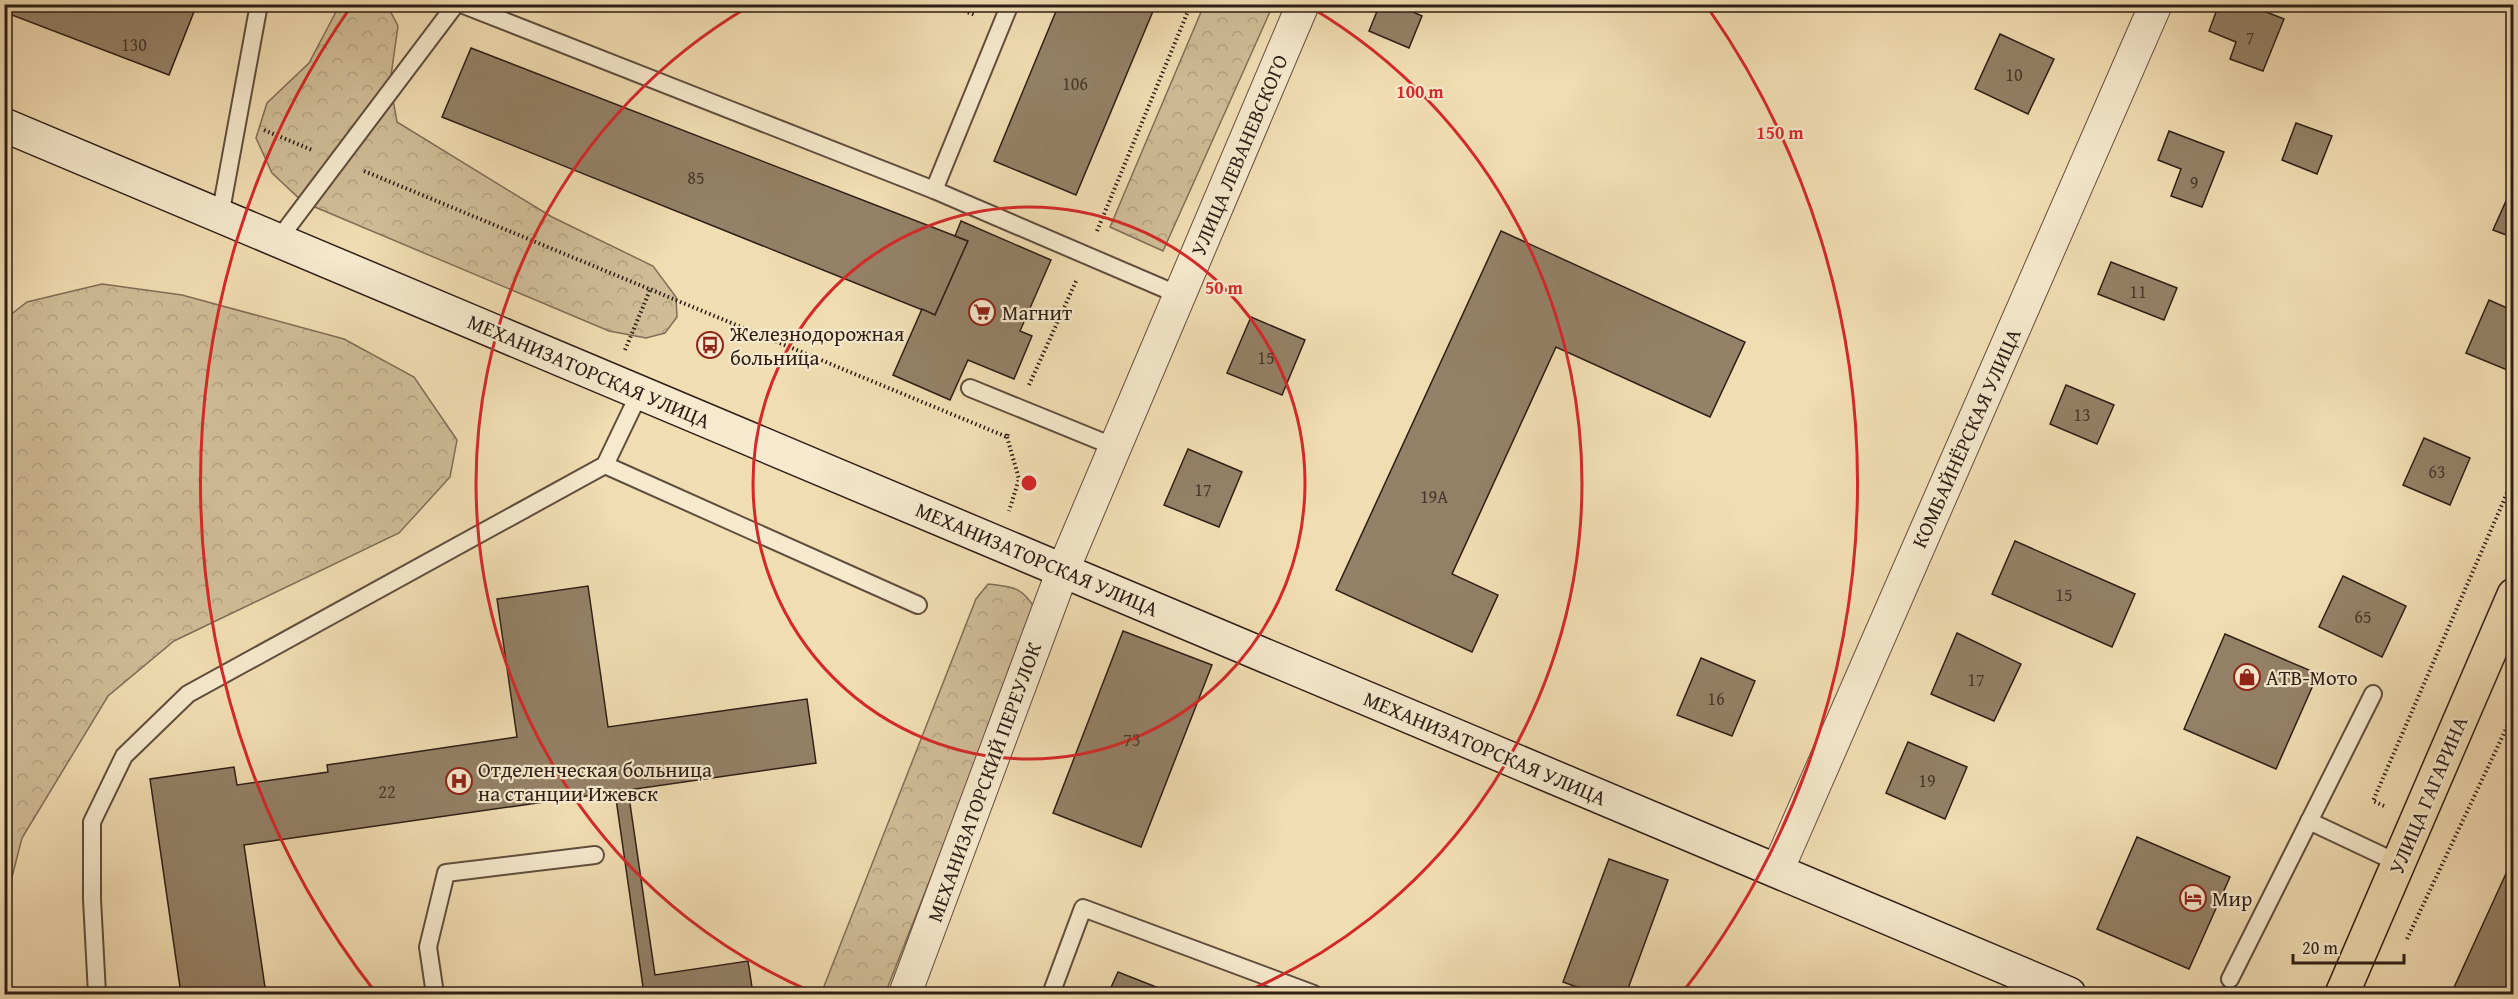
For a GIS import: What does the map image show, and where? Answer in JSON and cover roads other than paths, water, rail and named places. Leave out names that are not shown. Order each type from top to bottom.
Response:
[{"type":"main road","name":"УЛИЦА ГАГАРИНА","points":[[2342,994],[2512,601]]},
{"type":"street","name":"УЛИЦА ЛЕВАНЕВСКОГО","points":[[1062,570],[1303,4]]},
{"type":"street","name":"КОМБАЙНЁРСКАЯ УЛИЦА","points":[[1776,871],[2156,4]]},
{"type":"street","name":"МЕХАНИЗАТОРСКАЯ УЛИЦА","points":[[4,125],[2069,994]]},
{"type":"street","name":"МЕХАНИЗАТОРСКИЙ ПЕРЕУЛОК","points":[[905,994],[1062,570]]},
{"type":"lane","points":[[220,216],[259,4]]},
{"type":"lane","points":[[278,240],[456,4]]},
{"type":"lane","points":[[461,4],[934,190],[1179,296]]},
{"type":"lane","points":[[934,190],[1010,4]]},
{"type":"lane","points":[[97,994],[92,899],[92,822],[124,756],[188,694],[605,465],[626,386]]},
{"type":"lane","points":[[970,388],[1115,447]]},
{"type":"lane","points":[[605,465],[918,605]]},
{"type":"lane","points":[[2230,979],[2373,694]]},
{"type":"lane","points":[[2309,821],[2398,863]]},
{"type":"lane","points":[[435,994],[428,947],[446,873],[595,855]]},
{"type":"lane","points":[[1050,994],[1083,908],[1314,994]]},
{"type":"place","name":"Магнит","points":[[982,312]]},
{"type":"place","name":"Железнодорожная больница","points":[[710,345]]},
{"type":"place","name":"АТВ-Мото","points":[[2247,677]]},
{"type":"place","name":"Отделенческая больница на станции Ижевск","points":[[459,781]]},
{"type":"place","name":"Мир","points":[[2193,898]]}]
